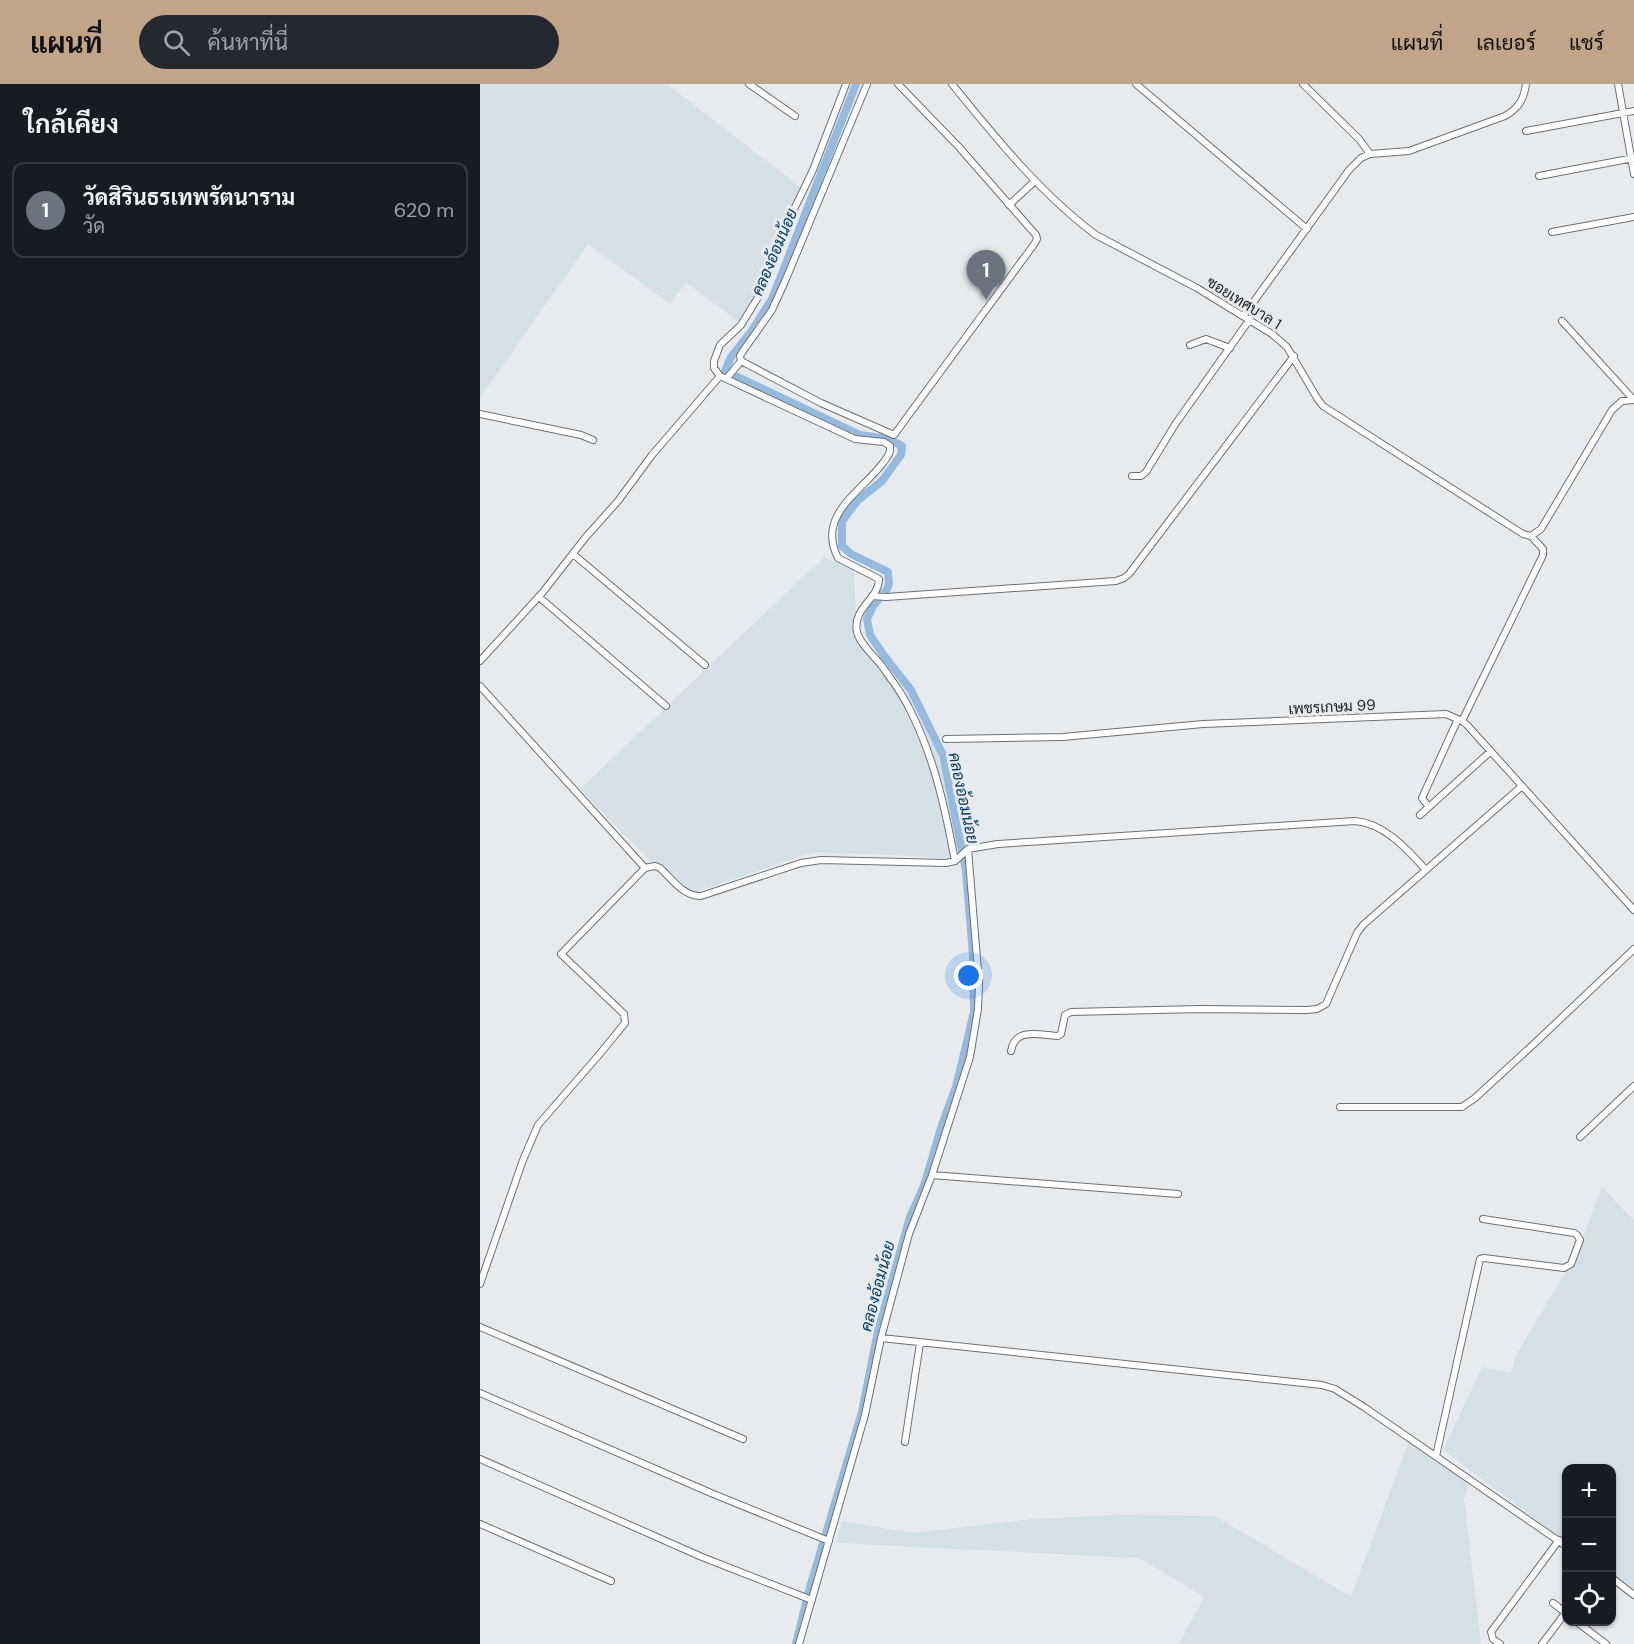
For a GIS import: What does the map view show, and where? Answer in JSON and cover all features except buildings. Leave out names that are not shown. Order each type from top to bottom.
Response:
[{"type":"street","points":[[749,84],[795,116]]},
{"type":"street","points":[[846,84],[813,171],[786,226],[760,294],[741,326],[720,345],[714,361],[721,374],[855,439],[884,441],[890,446],[890,454],[878,470],[840,508],[833,540],[838,558],[879,579],[873,596],[858,615],[857,631],[859,638],[909,706],[923,738],[940,783],[956,860]]},
{"type":"street","points":[[739,363],[743,351],[772,310],[867,84]]},
{"type":"street","points":[[480,662],[539,597],[618,501],[652,455],[721,374],[739,363],[744,364],[821,404],[894,435],[1037,239],[1036,235],[958,146],[898,84]]},
{"type":"street","name":"ซอยเทศบาล 1","points":[[952,84],[1035,181],[1096,235],[1247,317],[1281,341],[1294,356],[1323,406],[1523,534],[1530,536]]},
{"type":"street","points":[[1136,84],[1307,229]]},
{"type":"street","points":[[1304,84],[1359,139],[1370,154]]},
{"type":"street","points":[[1132,476],[1141,476],[1146,472],[1176,423],[1230,348],[1247,317],[1307,229],[1361,158],[1370,154],[1409,151],[1505,116],[1522,101],[1526,84]]},
{"type":"street","points":[[1618,84],[1633,158],[1634,174]]},
{"type":"street","points":[[1526,131],[1634,111]]},
{"type":"street","points":[[1539,176],[1633,158]]},
{"type":"street","points":[[1010,205],[1035,181]]},
{"type":"street","points":[[1552,232],[1634,217]]},
{"type":"street","points":[[1563,321],[1633,399]]},
{"type":"street","points":[[1190,345],[1206,339],[1230,348]]},
{"type":"street","points":[[873,596],[1022,588],[1116,581],[1124,578],[1294,356]]},
{"type":"street","points":[[1429,807],[1422,798],[1543,555],[1543,549],[1530,536],[1540,529],[1612,410],[1622,401],[1633,399]]},
{"type":"street","points":[[480,414],[581,435],[593,440]]},
{"type":"street","points":[[573,554],[705,666]]},
{"type":"street","points":[[539,597],[666,706]]},
{"type":"street","points":[[480,686],[645,868]]},
{"type":"street","name":"เพชรเกษม 99","points":[[946,739],[1080,736],[1203,724],[1434,714],[1446,714],[1460,720]]},
{"type":"street","points":[[1460,720],[1491,751],[1634,910]]},
{"type":"street","points":[[1420,815],[1491,751]]},
{"type":"street","points":[[1011,1052],[1014,1040],[1020,1035],[1058,1036],[1061,1034],[1065,1015],[1071,1012],[1200,1009],[1307,1010],[1322,1007],[1326,1004],[1357,933],[1522,786]]},
{"type":"street","points":[[480,1284],[523,1160],[538,1125],[625,1023],[624,1014],[561,954],[645,868],[655,866],[660,868],[692,897],[811,861],[939,864],[956,860],[966,850],[998,844],[1355,821],[1372,823],[1403,845],[1426,870]]},
{"type":"street","points":[[799,1644],[809,1599],[866,1409],[881,1338],[912,1226],[932,1175],[970,1057],[978,1009],[979,983],[966,850]]},
{"type":"street","points":[[1340,1107],[1462,1107],[1475,1098],[1634,950]]},
{"type":"street","points":[[1580,1137],[1634,1086]]},
{"type":"street","points":[[932,1175],[1178,1194]]},
{"type":"street","points":[[1436,1456],[1480,1259],[1564,1268],[1571,1264],[1580,1240],[1574,1233],[1483,1219]]},
{"type":"street","points":[[480,1326],[743,1439]]},
{"type":"street","points":[[881,1338],[1322,1385],[1335,1389],[1354,1400],[1562,1543]]},
{"type":"street","points":[[905,1442],[920,1343]]},
{"type":"street","points":[[480,1393],[711,1494],[827,1540]]},
{"type":"street","points":[[480,1459],[702,1557],[809,1599]]},
{"type":"street","points":[[480,1524],[611,1581]]},
{"type":"street","points":[[1500,1644],[1493,1639],[1491,1632],[1559,1540]]},
{"type":"street","points":[[1616,1581],[1634,1594]]},
{"type":"street","points":[[1553,1603],[1562,1610]]},
{"type":"street","points":[[1542,1644],[1562,1618]]},
{"type":"street","points":[[1582,1626],[1606,1644]]},
{"type":"shaded area","points":[[480,84],[667,84],[800,187],[744,325],[686,283],[670,304],[588,244],[480,398]]},
{"type":"shaded area","points":[[824,557],[854,570],[857,634],[912,698],[938,754],[958,843],[953,858],[814,852],[684,896],[580,789]]},
{"type":"shaded area","points":[[1602,1187],[1634,1220],[1634,1593],[1616,1579],[1616,1464],[1562,1464],[1562,1539],[1443,1450],[1482,1367],[1511,1373],[1516,1355],[1577,1253]]},
{"type":"shaded area","points":[[1409,1441],[1469,1482],[1464,1499],[1481,1644],[1179,1644],[1204,1597],[1139,1558],[836,1543],[842,1521],[912,1533],[1032,1519],[1120,1515],[1215,1516],[1351,1597]]},
{"type":"waterway","name":"คลองอ้อมน้อย","points":[[796,1644],[809,1591],[862,1412],[878,1331],[910,1217],[924,1186],[956,1087],[974,1012],[973,955],[966,871],[943,755],[911,690],[870,635],[867,619],[873,606],[887,589],[888,572],[851,554],[842,546],[842,521],[858,500],[882,481],[901,455],[902,446],[889,439],[860,435],[725,371],[731,357],[751,332],[772,299],[856,84]]},
{"type":"place","name":"วัดสิรินธรเทพรัตนาราม","points":[[986,300]]}]
